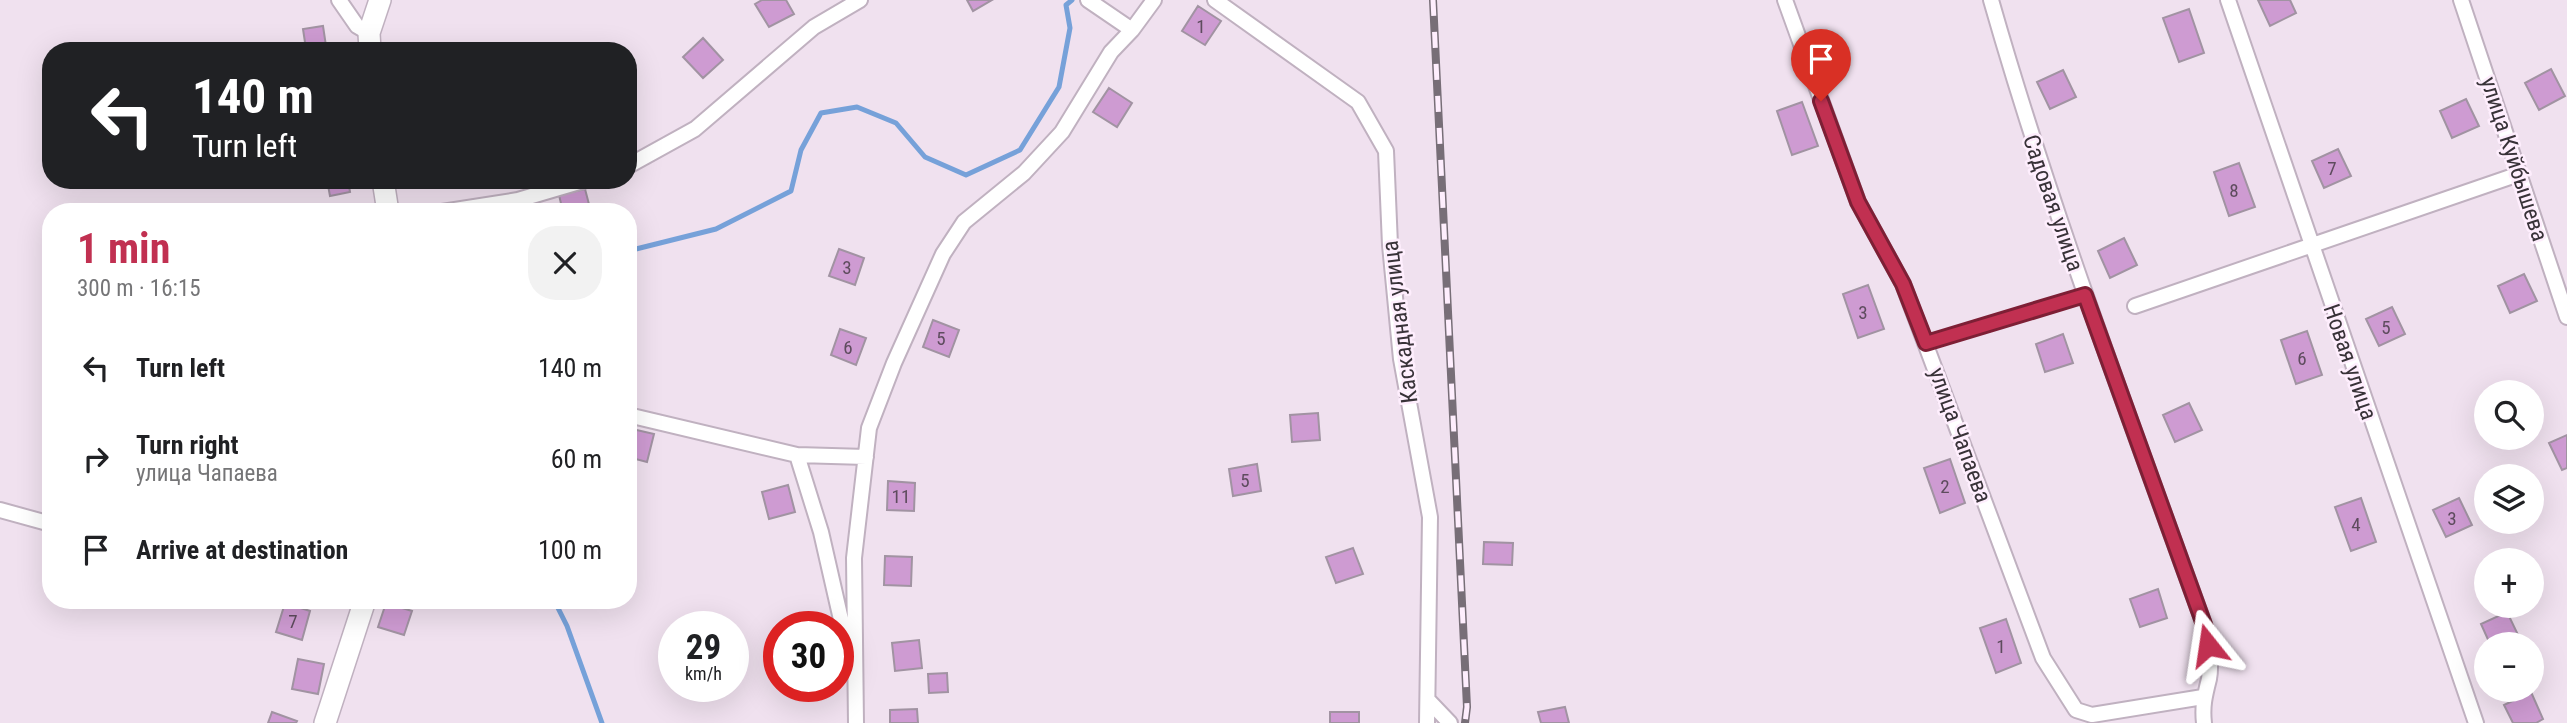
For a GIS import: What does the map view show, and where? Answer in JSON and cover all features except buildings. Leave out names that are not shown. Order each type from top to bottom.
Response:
[{"type":"street","points":[[339,0],[370,42]]},
{"type":"street","points":[[370,42],[380,0]]},
{"type":"street","points":[[637,161],[695,129],[814,27],[860,0]]},
{"type":"street","points":[[1088,0],[1132,30]]},
{"type":"street","points":[[856,723],[858,691],[854,558],[869,428],[894,363],[943,254],[964,222],[1024,173],[1062,132],[1111,52],[1132,30],[1154,0]]},
{"type":"street","name":"Каскадная улица","points":[[1215,0],[1358,103],[1386,151],[1390,245],[1401,359],[1430,517],[1427,723]]},
{"type":"street","name":"улица Чапаева","points":[[1785,0],[1858,202],[1903,284],[2043,658],[2076,710],[2092,715],[2203,697]]},
{"type":"street","name":"Садовая улица","points":[[1991,0],[2029,133],[2206,630],[2210,660],[2209,679],[2203,697],[2204,723]]},
{"type":"street","name":"Новая улица","points":[[2228,0],[2310,246],[2476,723]]},
{"type":"street","name":"улица Куйбышева","points":[[2461,0],[2567,317]]},
{"type":"street","points":[[2135,306],[2519,174]]},
{"type":"street","points":[[499,203],[555,189]]},
{"type":"street","points":[[637,417],[797,455],[866,457]]},
{"type":"street","points":[[797,455],[821,532],[858,691]]},
{"type":"street","points":[[0,510],[42,522]]},
{"type":"street","points":[[325,723],[362,609]]},
{"type":"street","points":[[1429,701],[1450,723]]},
{"type":"lane","points":[[1926,343],[2085,295]]},
{"type":"waterway","points":[[637,249],[716,229],[791,191],[801,150],[821,113],[857,107],[896,123],[925,157],[966,175],[1020,150],[1059,87],[1070,28],[1066,5],[1072,0]]},
{"type":"waterway","points":[[558,609],[602,723]]},
{"type":"railway","points":[[1433,0],[1467,707],[1465,723]]},
{"type":"route","points":[[1821,101],[1858,202],[1903,284],[1926,343],[2085,295],[2206,630],[2208,645]]}]
